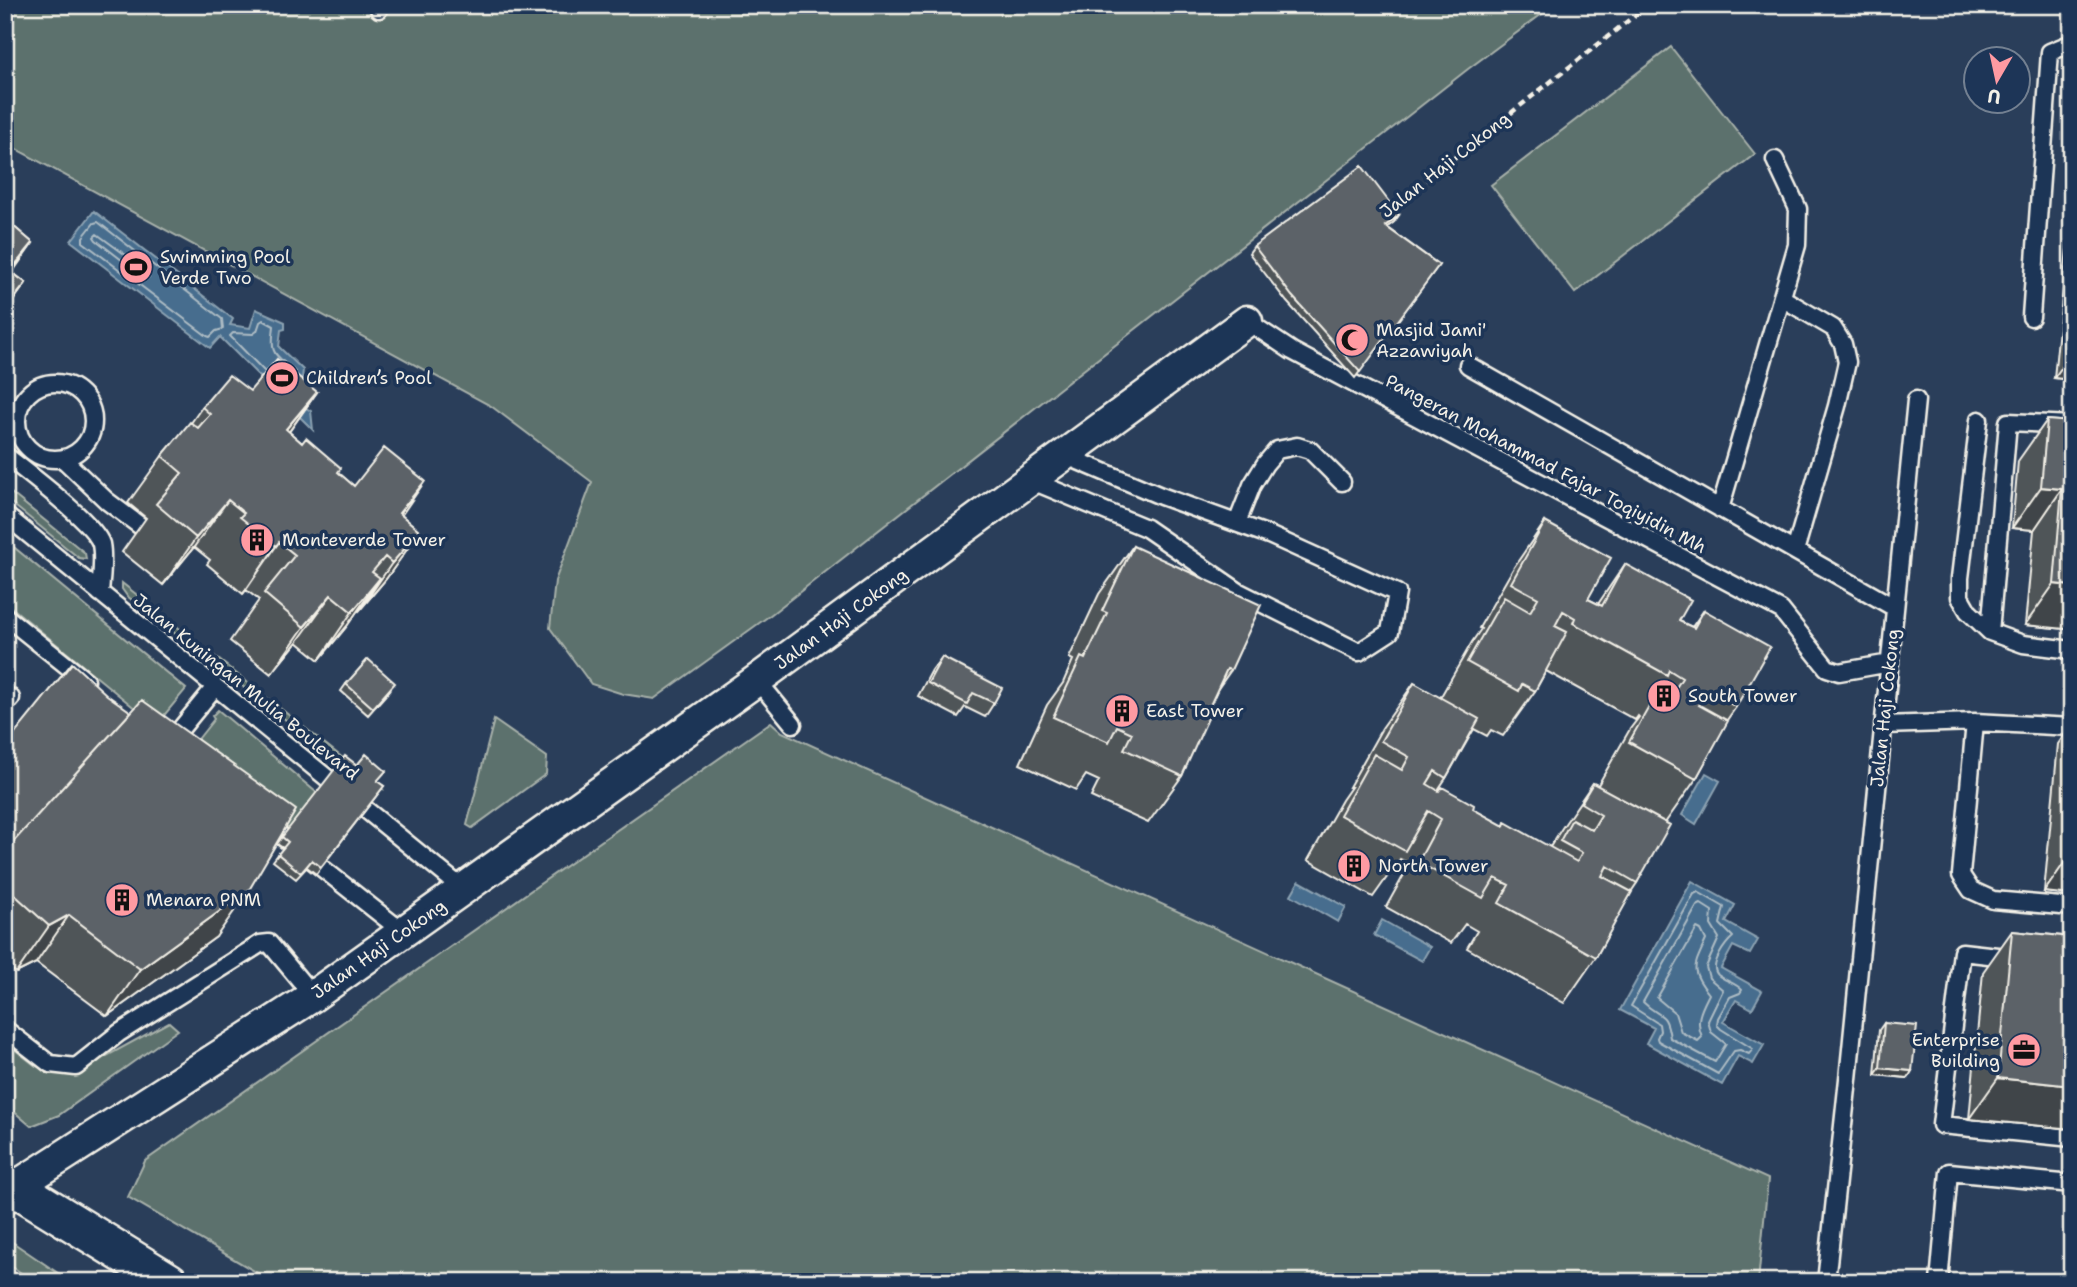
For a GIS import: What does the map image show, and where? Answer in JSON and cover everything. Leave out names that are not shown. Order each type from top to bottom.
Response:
[{"type":"street","name":"Jalan Haji Cokong","points":[[8,1187],[313,996],[757,680],[1247,321]]},
{"type":"street","points":[[8,1187],[169,1282]]},
{"type":"lane","points":[[2031,317],[2050,52],[2072,43]]},
{"type":"lane","points":[[1720,509],[1797,245],[1798,209],[1775,160]]},
{"type":"lane","points":[[1782,298],[1833,328],[1843,344],[1847,362],[1795,551]]},
{"type":"lane","name":"Pangeran Mohammad Fajar Toqiyidin Mh","points":[[1247,321],[1292,351],[1781,610],[1827,668],[1839,672],[1890,663]]},
{"type":"lane","name":"Jalan Haji Cokong","points":[[1468,365],[1895,608],[1826,1282]]},
{"type":"lane","points":[[5,449],[33,452],[51,460],[63,459],[85,446],[94,423],[92,410],[78,390],[54,383],[41,385],[22,401],[11,422],[19,438],[33,452],[43,486]]},
{"type":"lane","points":[[1895,608],[1916,400]]},
{"type":"lane","points":[[1979,420],[1960,597],[1968,611],[1990,632],[2023,644],[2072,650]]},
{"type":"lane","points":[[1990,632],[2008,422],[2072,425]]},
{"type":"lane","points":[[1237,523],[1252,485],[1278,450],[1297,446],[1310,450],[1342,482]]},
{"type":"lane","points":[[5,455],[77,514],[100,541],[100,593]]},
{"type":"lane","points":[[1030,480],[1146,528],[1239,592],[1359,652],[1390,632],[1397,593],[1269,534],[1161,496],[1063,455]]},
{"type":"lane","points":[[63,459],[107,501],[142,528]]},
{"type":"lane","name":"Jalan Kuningan Mulia Boulevard","points":[[5,515],[463,889]]},
{"type":"lane","points":[[5,617],[97,690]]},
{"type":"lane","points":[[757,680],[793,724]]},
{"type":"lane","points":[[168,745],[215,687]]},
{"type":"lane","points":[[5,694],[11,698],[5,705]]},
{"type":"lane","points":[[1975,722],[1961,875],[1971,890],[1993,900],[2072,907]]},
{"type":"lane","points":[[1883,725],[1975,722],[2072,727]]},
{"type":"lane","points":[[251,811],[403,932]]},
{"type":"lane","points":[[5,1028],[50,1064],[76,1067],[119,1033],[260,944],[269,943],[313,996]]},
{"type":"lane","points":[[2031,960],[1962,952],[1941,1125],[2072,1138]]},
{"type":"lane","points":[[1939,1282],[1949,1172],[2072,1184]]},
{"type":"path","name":"Jalan Haji Cokong","points":[[1388,210],[1648,5]]},
{"type":"green space","points":[[5,5],[1554,5],[1468,69],[769,616],[654,699],[623,694],[591,684],[550,628],[555,581],[592,482],[491,406],[5,143]]},
{"type":"green space","points":[[1671,47],[1755,154],[1575,293],[1491,185]]},
{"type":"green space","points":[[5,488],[85,553],[86,559],[79,558],[5,498]]},
{"type":"green space","points":[[5,543],[10,544],[186,689],[161,719],[159,728],[5,602]]},
{"type":"green space","points":[[122,583],[382,789],[373,788],[127,596],[122,589]]},
{"type":"green space","points":[[218,710],[317,793],[288,831],[188,747],[195,743]]},
{"type":"green space","points":[[494,720],[547,757],[546,774],[472,828],[467,825]]},
{"type":"green space","points":[[771,722],[782,732],[1768,1179],[1758,1282],[273,1282],[128,1197],[145,1161]]},
{"type":"green space","points":[[169,1022],[178,1030],[59,1115],[31,1126],[5,1104],[5,1042],[36,1066],[72,1075]]},
{"type":"green space","points":[[5,1237],[71,1282],[33,1282],[5,1261]]},
{"type":"water","name":"Swimming Pool Verde Two","points":[[94,211],[233,319],[230,325],[250,328],[256,309],[285,322],[279,347],[303,370],[299,404],[311,411],[313,430],[220,337],[210,348],[71,241]]},
{"type":"water","points":[[1706,773],[1720,781],[1696,824],[1682,815]]},
{"type":"water","points":[[1299,881],[1346,907],[1338,922],[1291,895]]},
{"type":"water","points":[[1692,881],[1735,905],[1726,922],[1758,940],[1750,954],[1733,946],[1721,968],[1762,991],[1752,1009],[1736,1000],[1723,1022],[1764,1045],[1753,1064],[1738,1056],[1722,1085],[1646,1043],[1654,1028],[1620,1010]]},
{"type":"water","points":[[1382,920],[1430,947],[1422,961],[1374,935]]},
{"type":"building","points":[[1362,166],[1399,215],[1385,226],[1439,265],[1360,372],[1292,296],[1254,246]]},
{"type":"building","points":[[5,219],[33,243],[10,271],[26,283],[14,298],[5,291]]},
{"type":"building","points":[[277,359],[317,392],[286,429],[302,443],[306,438],[341,468],[338,472],[354,486],[384,448],[425,481],[399,513],[420,531],[392,563],[385,557],[372,572],[380,578],[352,612],[331,595],[304,627],[264,593],[295,555],[279,542],[276,546],[240,517],[244,513],[228,500],[196,538],[156,504],[182,473],[162,456],[190,422],[198,428],[210,414],[202,407],[229,375],[250,391]]},
{"type":"building","points":[[2047,420],[2072,422],[2072,586],[2054,584],[2062,489],[2041,487]]},
{"type":"building","points":[[1545,522],[1611,558],[1588,599],[1602,606],[1625,564],[1691,600],[1679,621],[1694,628],[1704,610],[1770,647],[1736,707],[1707,691],[1699,705],[1728,721],[1696,779],[1629,742],[1662,684],[1674,691],[1682,678],[1669,670],[1667,675],[1573,623],[1575,618],[1563,611],[1555,626],[1567,632],[1535,691],[1522,684],[1519,691],[1467,662],[1504,597],[1530,612],[1538,598],[1511,583]]},
{"type":"building","name":"East Tower","points":[[1133,546],[1261,605],[1231,670],[1227,669],[1206,714],[1209,716],[1182,776],[1124,749],[1132,733],[1117,726],[1109,742],[1053,717],[1081,657],[1085,659],[1107,613],[1102,611]]},
{"type":"building","points":[[942,657],[1002,688],[994,703],[973,693],[967,704],[928,683]]},
{"type":"building","points":[[368,659],[395,683],[373,708],[346,684]]},
{"type":"building","points":[[72,663],[107,695],[131,712],[5,851],[5,746]]},
{"type":"building","points":[[1414,683],[1479,719],[1446,778],[1435,771],[1427,784],[1439,791],[1442,787],[1474,805],[1473,809],[1504,826],[1505,822],[1577,862],[1582,853],[1560,841],[1572,819],[1592,830],[1601,815],[1581,803],[1593,783],[1670,825],[1637,883],[1607,866],[1602,876],[1632,892],[1596,957],[1499,903],[1509,885],[1495,878],[1483,898],[1418,862],[1441,819],[1428,811],[1405,851],[1340,815],[1374,754],[1402,770],[1409,757],[1381,741]]},
{"type":"building","name":"Menara PNM","points":[[142,700],[296,810],[249,890],[140,969],[69,915],[49,926],[5,886],[5,851]]},
{"type":"building","points":[[366,754],[386,771],[377,781],[384,786],[321,867],[312,860],[301,873],[278,854],[288,842],[282,837],[345,756],[357,765]]},
{"type":"building","points":[[2012,931],[2072,937],[2072,1086],[1998,1078]]},
{"type":"building","points":[[1884,1023],[1917,1026],[1912,1071],[1880,1068]]},
{"type":"place","name":"Swimming Pool Verde Two","points":[[136,267]]},
{"type":"place","name":"Masjid Jami' Azzawiyah","points":[[1352,340]]},
{"type":"place","name":"Children’s Pool","points":[[282,378]]},
{"type":"place","name":"Monteverde Tower","points":[[257,540]]},
{"type":"place","name":"South Tower","points":[[1664,696]]},
{"type":"place","name":"East Tower","points":[[1122,711]]},
{"type":"place","name":"North Tower","points":[[1354,866]]},
{"type":"place","name":"Menara PNM","points":[[122,900]]},
{"type":"place","name":"Enterprise Building","points":[[2024,1050]]}]
